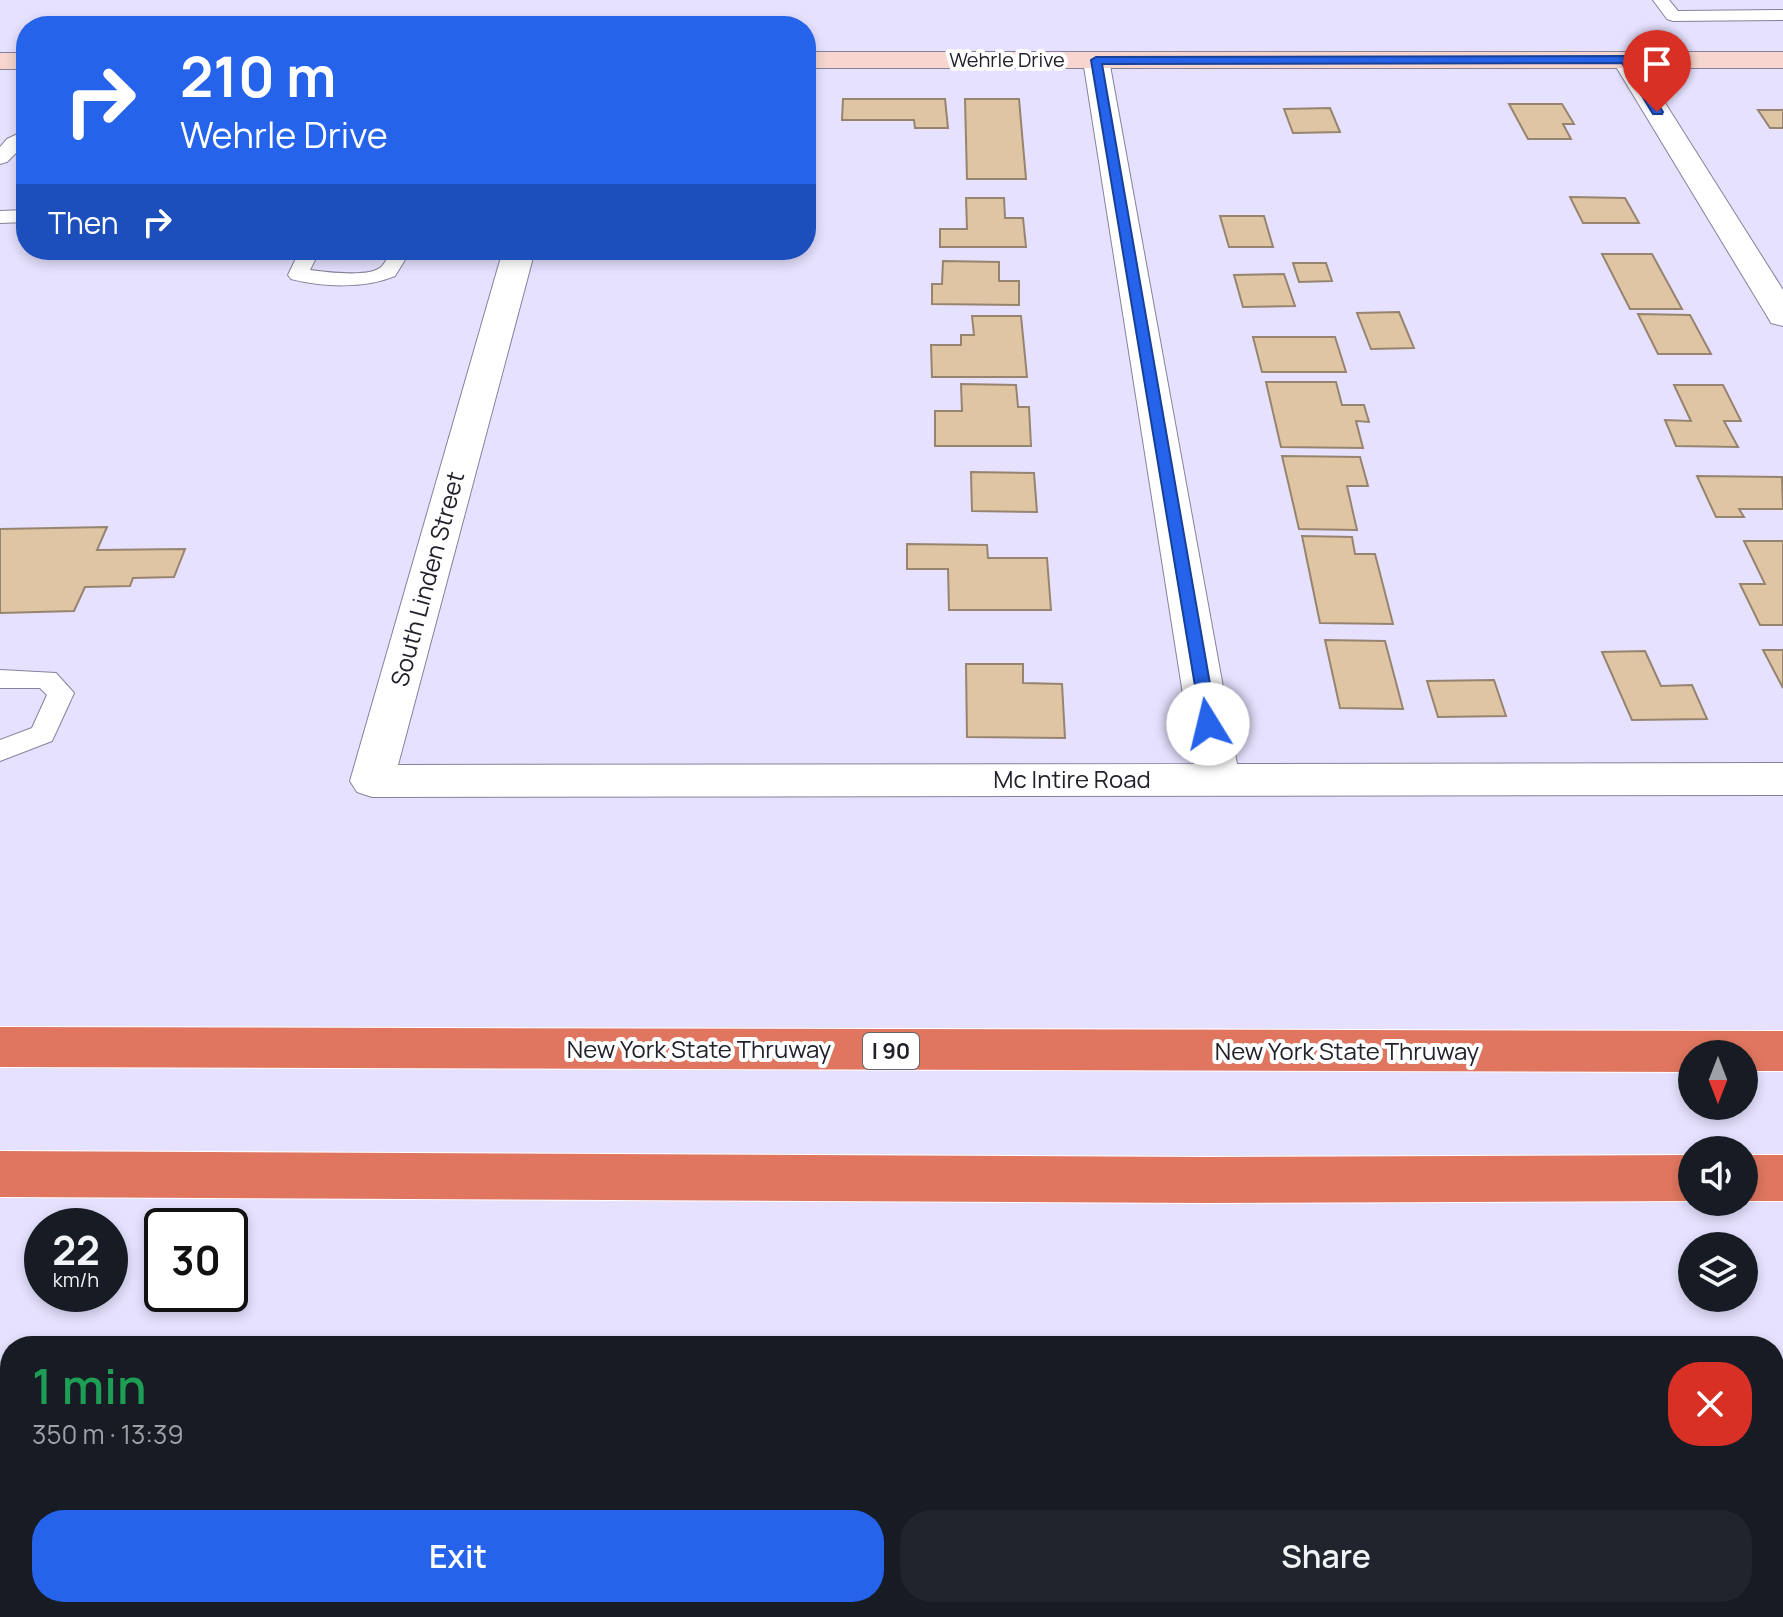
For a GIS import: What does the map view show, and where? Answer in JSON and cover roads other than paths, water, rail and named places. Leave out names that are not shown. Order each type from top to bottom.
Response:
[{"type":"highway","name":"New York State Thruway","points":[[0,1047],[1783,1051]]},
{"type":"highway","points":[[0,1174],[1188,1180],[1678,1178]]},
{"type":"highway","points":[[1758,1178],[1783,1178]]},
{"type":"street","name":"Wehrle Drive","points":[[816,60],[1783,60]]},
{"type":"street","points":[[1096,60],[1218,780]]},
{"type":"street","points":[[1625,60],[1783,316]]},
{"type":"street","name":"South Linden Street","points":[[505,781],[372,781],[516,260]]},
{"type":"street","name":"Mc Intire Road","points":[[505,781],[1783,779]]},
{"type":"lane","points":[[1661,0],[1673,16],[1783,15]]},
{"type":"lane","points":[[0,158],[16,141]]},
{"type":"lane","points":[[305,260],[298,275],[321,278],[378,277],[391,270],[396,260]]},
{"type":"lane","points":[[0,679],[47,679],[61,693],[42,734],[0,751]]}]
